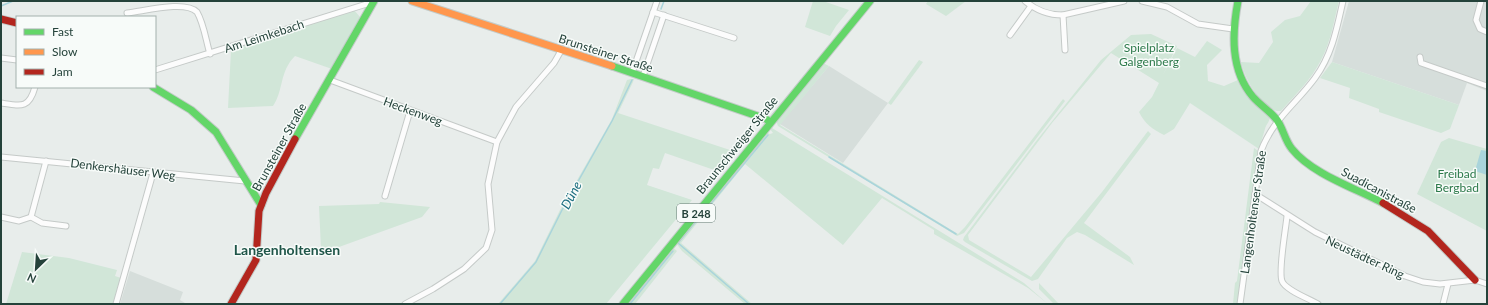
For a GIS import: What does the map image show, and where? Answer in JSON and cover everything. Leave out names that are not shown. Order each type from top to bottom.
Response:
[{"type":"street","name":"Brunsteiner Straße","points":[[412,1],[643,76],[766,119],[770,122]]},
{"type":"street","points":[[632,73],[657,1]]},
{"type":"street","name":"Braunschweiger Straße","points":[[623,304],[870,1]]},
{"type":"street","points":[[1025,1],[1031,6],[1045,13],[1063,15],[1124,1]]},
{"type":"street","points":[[1142,1],[1167,7],[1198,24],[1234,29]]},
{"type":"street","name":"Suadicanistraße","points":[[1238,1],[1233,46],[1242,80],[1252,96],[1277,120],[1291,148],[1304,162],[1409,217],[1437,239],[1466,273],[1475,280]]},
{"type":"street","name":"Langenholtenser Straße","points":[[1240,304],[1261,150],[1277,120],[1315,78],[1327,60],[1332,47],[1343,1]]},
{"type":"street","points":[[1481,1],[1476,20],[1480,29],[1487,32]]},
{"type":"street","name":"Brunsteiner Straße","points":[[261,205],[289,148],[330,80],[374,2]]},
{"type":"street","name":"Am Leimkebach","points":[[156,70],[374,2]]},
{"type":"street","points":[[127,13],[174,3],[190,6],[198,15],[210,54]]},
{"type":"street","points":[[1010,35],[1031,6]]},
{"type":"street","points":[[653,12],[734,38]]},
{"type":"street","points":[[643,76],[664,15]]},
{"type":"street","points":[[1063,15],[1064,50]]},
{"type":"street","points":[[1,19],[16,23]]},
{"type":"street","points":[[405,304],[464,269],[486,248],[492,230],[488,184],[497,142],[516,107],[554,63],[562,49]]},
{"type":"street","points":[[1420,57],[1421,63],[1487,86]]},
{"type":"street","points":[[1,58],[16,60]]},
{"type":"street","name":"Heckenweg","points":[[330,80],[497,142]]},
{"type":"street","points":[[1,103],[19,105],[27,104],[32,99],[35,88]]},
{"type":"street","name":"Brunsteiner Straße","points":[[155,88],[184,105],[216,132],[224,142],[245,181],[261,205]]},
{"type":"street","points":[[385,196],[410,110]]},
{"type":"street","name":"Denkershäuser Weg","points":[[1,156],[107,166],[153,173],[245,181]]},
{"type":"street","points":[[31,217],[46,161]]},
{"type":"street","points":[[116,304],[153,173]]},
{"type":"street","name":"Neustädter Ring","points":[[1255,194],[1314,232],[1405,276],[1423,282],[1448,284],[1475,280],[1487,284]]},
{"type":"street","points":[[231,304],[256,260],[261,205]]},
{"type":"street","points":[[1287,216],[1281,271],[1282,281],[1287,287],[1318,304]]},
{"type":"street","points":[[1,217],[19,221],[31,217],[42,223],[66,226]]},
{"type":"street","points":[[1443,304],[1448,284]]},
{"type":"shaded area","points":[[1349,1],[1487,1],[1487,91],[1467,83],[1459,105],[1332,62]]},
{"type":"shaded area","points":[[829,66],[888,103],[843,163],[780,124]]},
{"type":"shaded area","points":[[130,271],[183,292],[180,300],[185,304],[120,304]]},
{"type":"green space","points":[[813,1],[823,1],[849,10],[830,36],[805,27]]},
{"type":"green space","points":[[928,1],[966,1],[946,16],[926,4]]},
{"type":"green space","points":[[1311,1],[1339,1],[1327,46],[1317,67],[1302,87],[1281,111],[1274,110],[1261,100],[1255,93],[1250,85],[1241,62],[1259,63],[1273,42],[1271,32],[1285,20],[1300,16]]},
{"type":"green space","points":[[354,10],[360,17],[332,69],[295,56],[286,68],[279,94],[273,106],[228,108],[231,50]]},
{"type":"green space","name":"Spielplatz Galgenberg","points":[[1151,34],[1177,46],[1163,75],[1177,48],[1195,57],[1207,41],[1222,50],[1207,65],[1208,81],[1224,86],[1238,80],[1248,96],[1270,116],[1259,149],[1190,103],[1174,129],[1164,135],[1156,131],[1146,123],[1139,112],[1152,97],[1159,83],[1111,53],[1052,123],[968,235],[969,240],[1031,277],[1102,192],[1148,131],[1151,134],[1084,223],[1130,257],[1134,265],[1085,235],[1077,232],[1067,238],[1038,279],[1032,281],[965,242],[963,240],[964,237],[1037,140],[1101,60],[1131,35]]},
{"type":"green space","points":[[919,60],[923,62],[891,105],[888,103]]},
{"type":"green space","points":[[1332,62],[1459,105],[1450,129],[1441,133],[1379,112],[1379,109],[1349,98],[1350,88],[1320,78]]},
{"type":"green space","points":[[823,63],[829,66],[780,125],[958,234],[965,227],[1063,99],[1065,101],[964,233],[957,236],[778,126],[776,121],[777,118]]},
{"type":"green space","points":[[634,79],[618,113],[736,152],[720,172],[665,153],[659,169],[653,168],[647,185],[692,200],[606,304],[498,304],[535,261],[560,210],[612,119],[627,80]]},
{"type":"green space","points":[[772,128],[1024,283],[1048,304],[1028,288],[934,234],[934,230],[882,198],[843,245],[745,164],[681,243],[752,304],[745,304],[682,251],[676,243],[766,132],[770,134],[773,133],[770,129]]},
{"type":"green space","name":"Freibad Bergbad","points":[[1449,138],[1487,149],[1487,231],[1417,194],[1441,142]]},
{"type":"green space","points":[[1254,148],[1258,151],[1237,304],[1233,304],[1235,283],[1237,281]]},
{"type":"green space","points":[[380,202],[430,207],[422,217],[339,247],[321,249],[319,206],[379,204]]},
{"type":"green space","points":[[672,247],[677,251],[635,304],[626,304]]},
{"type":"green space","points":[[22,252],[69,258],[117,270],[115,276],[121,278],[114,304],[6,304]]},
{"type":"green space","points":[[1039,283],[1059,304],[1054,304],[1039,289]]},
{"type":"water","points":[[1481,150],[1487,151],[1487,175],[1475,171]]},
{"type":"waterway","points":[[1,6],[13,1]]},
{"type":"waterway","name":"Düne","points":[[661,9],[664,1]]},
{"type":"waterway","name":"Düne","points":[[500,304],[536,262],[562,210],[612,121],[632,80]]},
{"type":"waterway","points":[[749,304],[678,243],[768,135]]},
{"type":"waterway","points":[[829,157],[956,234]]},
{"type":"waterway","points":[[630,304],[673,251]]},
{"type":"traffic: fast","points":[[295,139],[374,1]]},
{"type":"traffic: fast","points":[[623,304],[870,1]]},
{"type":"traffic: fast","points":[[1238,1],[1234,38],[1235,51],[1240,75],[1253,97],[1277,120],[1290,146],[1301,158],[1334,180],[1383,203]]},
{"type":"traffic: fast","points":[[612,66],[766,119],[770,122]]},
{"type":"traffic: fast","points":[[155,88],[191,110],[216,132],[261,205]]},
{"type":"traffic: slow","points":[[412,1],[612,66]]},
{"type":"traffic: jam","points":[[1,19],[16,23]]},
{"type":"traffic: jam","points":[[231,304],[256,260],[259,211],[266,193],[295,139]]},
{"type":"traffic: jam","points":[[1383,203],[1428,231],[1475,280]]},
{"type":"district","name":"Langenholtensen","points":[[287,249]]}]
